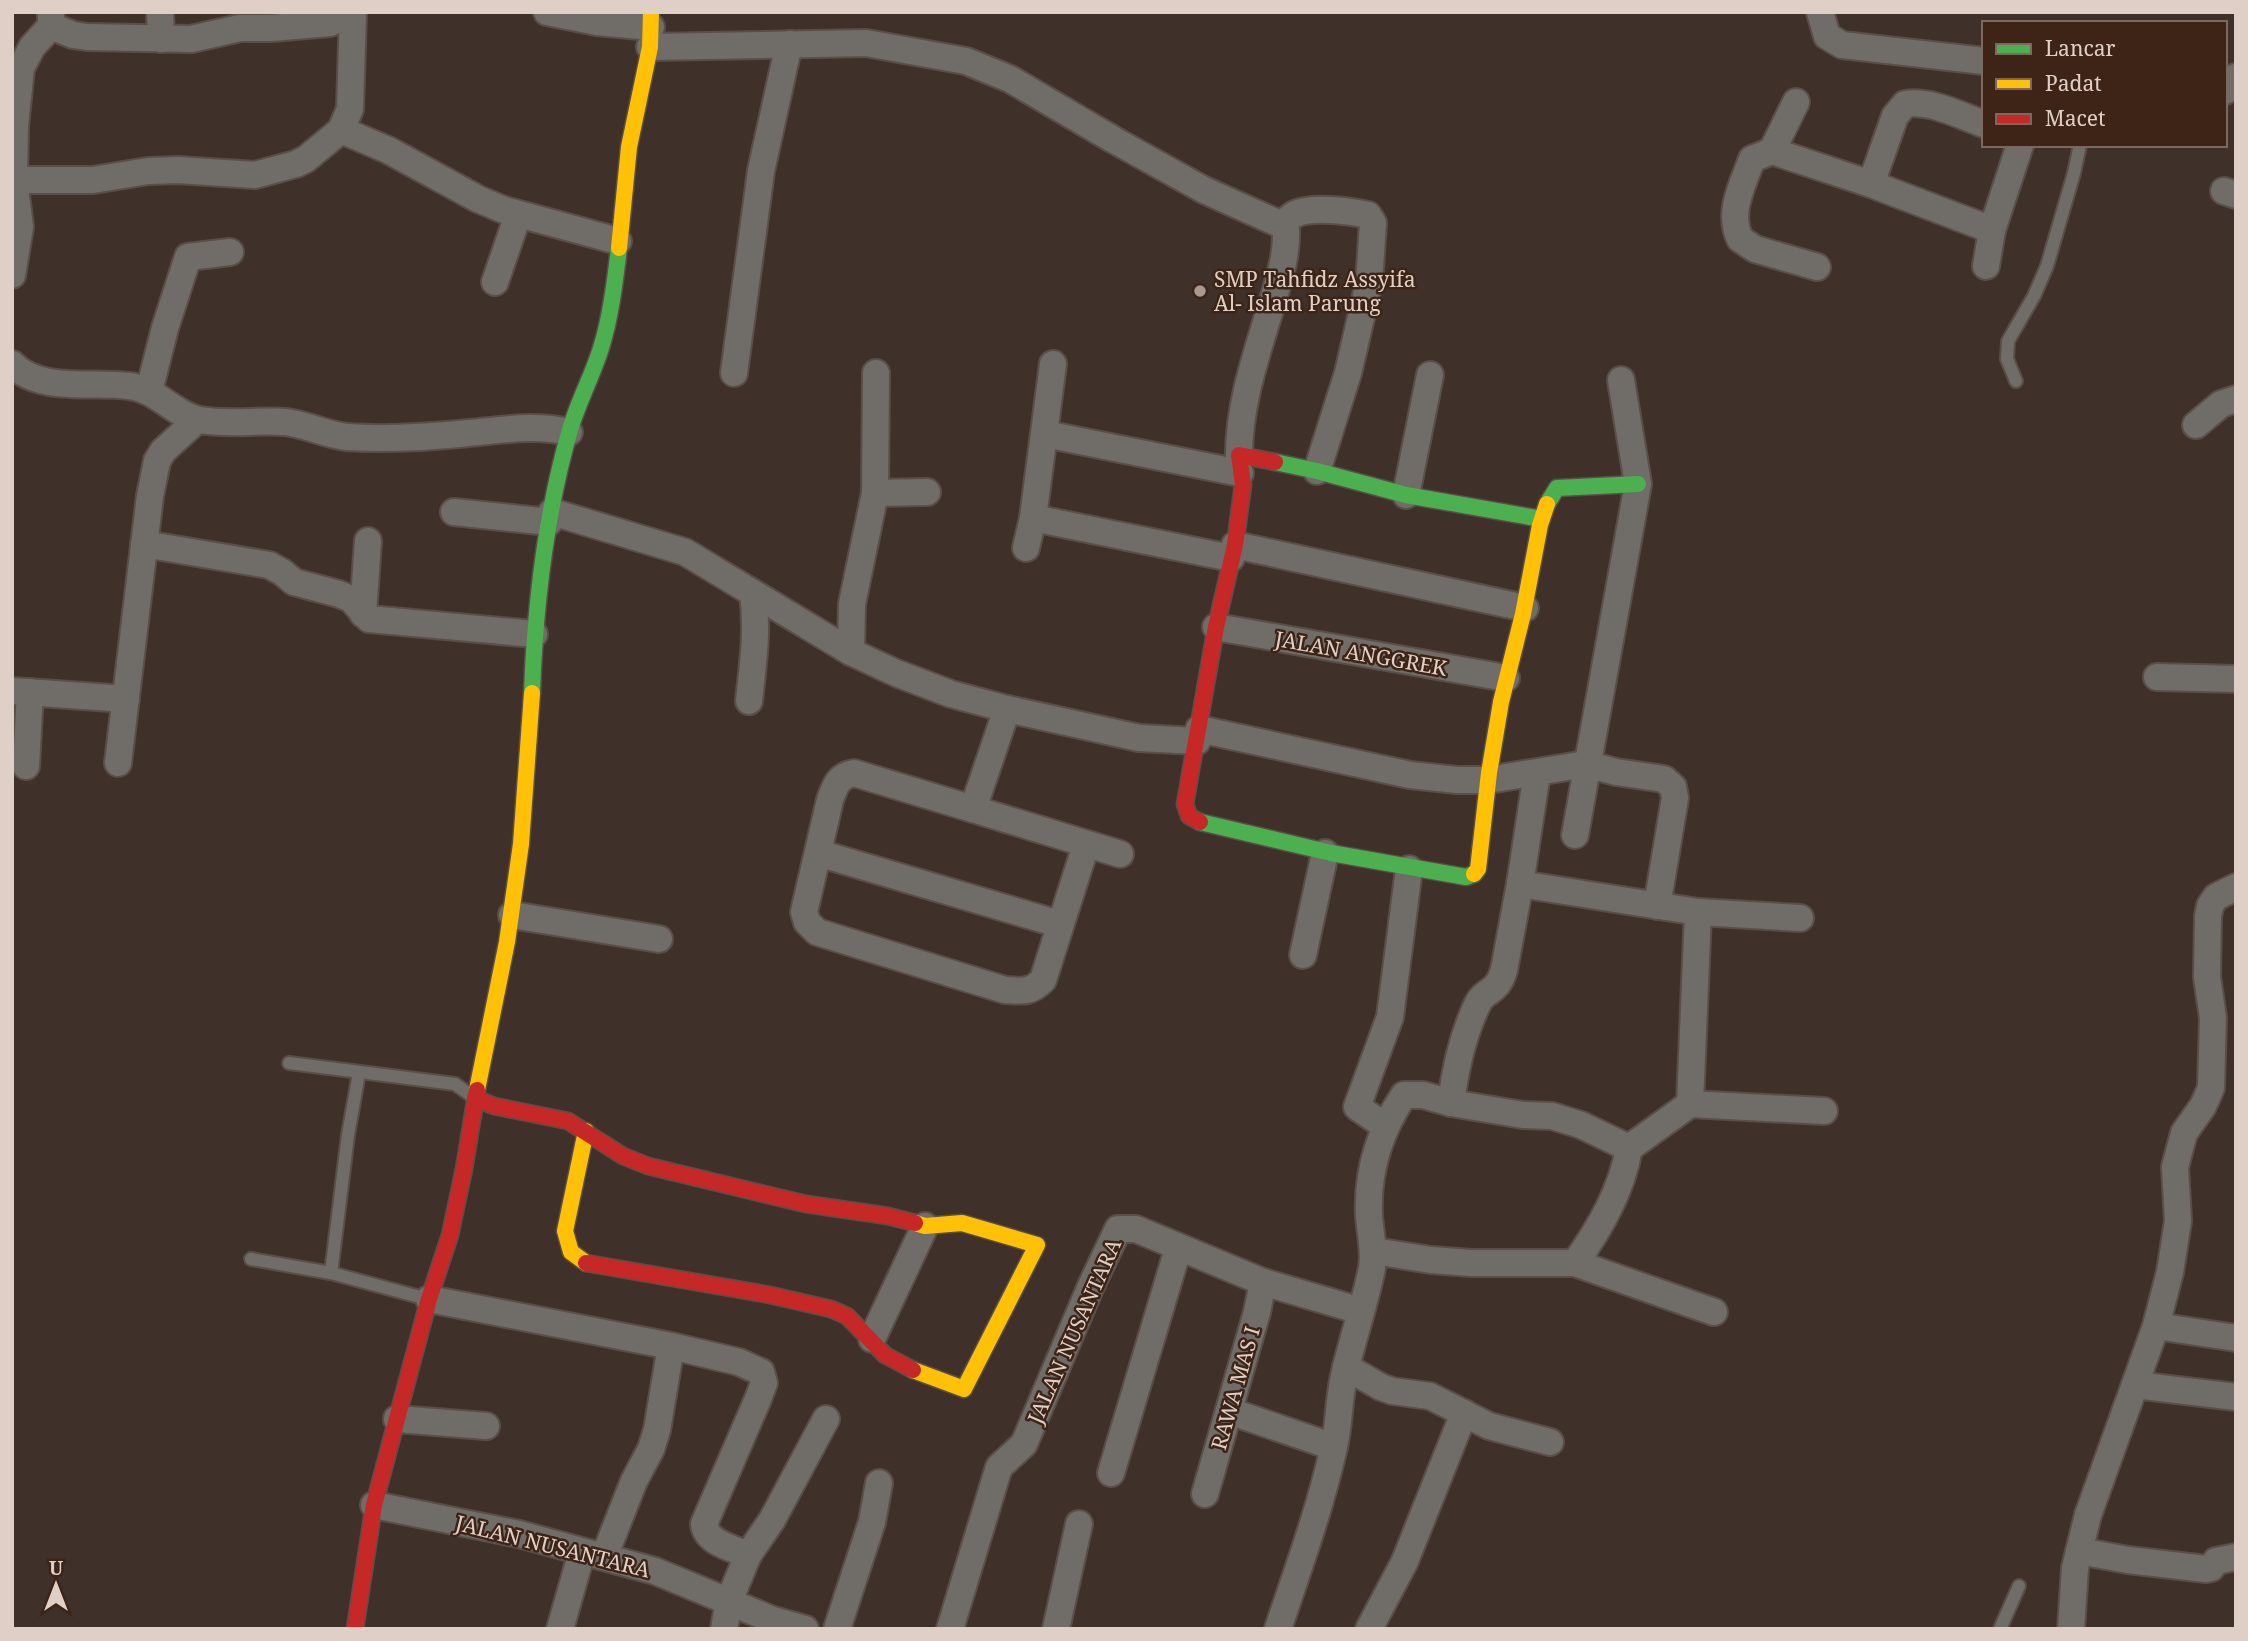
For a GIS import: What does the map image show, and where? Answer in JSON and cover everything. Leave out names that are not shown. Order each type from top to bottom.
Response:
[{"type":"street","points":[[160,12],[161,39]]},
{"type":"street","points":[[12,275],[16,227],[13,180],[15,126],[21,68],[51,19],[73,35],[87,37],[191,39],[240,28],[330,23],[351,12],[350,109],[341,130],[306,159],[255,175],[178,170],[148,171],[93,180],[13,180]]},
{"type":"street","points":[[548,12],[597,22],[789,44],[866,43],[966,61],[1010,79],[1204,190],[1282,225],[1286,230],[1285,258],[1248,386],[1238,436],[1243,485],[1233,552],[1216,627],[1185,804],[1189,816],[1198,822],[1325,853],[1409,869],[1466,877],[1473,875],[1478,869],[1488,780],[1506,678],[1525,608],[1542,519],[1553,491],[1557,488],[1637,484]]},
{"type":"street","points":[[1820,12],[1827,36],[1842,46],[1982,61]]},
{"type":"street","points":[[355,1629],[374,1505],[429,1299],[450,1235],[512,915],[530,742],[534,634],[550,517],[569,432],[601,348],[615,283],[629,148],[651,29]]},
{"type":"street","points":[[734,373],[761,172],[789,44]]},
{"type":"street","points":[[1772,151],[1796,102]]},
{"type":"street","points":[[1871,184],[1895,116],[1905,104],[1929,104],[1982,123]]},
{"type":"street","points":[[341,130],[388,150],[478,199],[518,215],[618,241]]},
{"type":"street","points":[[1986,266],[1992,230],[2019,147]]},
{"type":"street","points":[[1817,268],[1755,249],[1740,239],[1735,209],[1752,159],[1772,151],[1871,184],[1992,230]]},
{"type":"street","points":[[1282,225],[1295,214],[1312,211],[1356,212],[1368,215],[1373,223],[1369,283],[1348,373],[1317,471]]},
{"type":"street","points":[[495,282],[518,215]]},
{"type":"street","points":[[149,391],[165,327],[188,257],[230,252]]},
{"type":"street","points":[[1026,548],[1033,518],[1053,363]]},
{"type":"street","points":[[12,365],[21,374],[38,379],[71,384],[132,386],[149,391],[198,420],[283,422],[343,437],[420,437],[529,426],[569,432]]},
{"type":"street","points":[[851,652],[852,604],[875,494],[876,373]]},
{"type":"street","points":[[1406,495],[1430,375]]},
{"type":"street","points":[[1575,835],[1637,484],[1621,380]]},
{"type":"street","points":[[2196,425],[2221,404],[2236,399]]},
{"type":"street","points":[[118,763],[144,544],[157,461],[163,451],[198,420]]},
{"type":"street","points":[[1045,435],[1239,464],[1317,471],[1406,495],[1542,519]]},
{"type":"street","points":[[875,494],[927,492]]},
{"type":"street","points":[[453,512],[550,517],[685,552],[851,652],[940,690],[1006,709],[1139,738],[1198,735],[1410,775],[1488,780],[1586,764],[1616,772],[1664,779],[1672,788],[1675,798],[1657,906]]},
{"type":"street","points":[[1033,518],[1233,552],[1525,608]]},
{"type":"street","points":[[363,614],[368,541]]},
{"type":"street","points":[[144,544],[269,565],[294,582],[351,599],[369,619],[534,634]]},
{"type":"street","points":[[749,701],[757,623],[753,593]]},
{"type":"street","name":"JALAN ANGGREK","points":[[1216,627],[1506,678]]},
{"type":"street","points":[[2157,677],[2236,679]]},
{"type":"street","points":[[26,766],[21,692],[126,699]]},
{"type":"street","points":[[973,809],[1006,709]]},
{"type":"street","points":[[1086,845],[1043,980],[1034,989],[1005,990],[817,932],[807,922],[804,912],[835,785],[846,775],[854,773],[1120,854]]},
{"type":"street","points":[[1451,1103],[1463,1047],[1479,1000],[1500,984],[1520,884],[1537,773]]},
{"type":"street","points":[[818,853],[1059,925]]},
{"type":"street","points":[[1304,955],[1325,853]]},
{"type":"street","points":[[1385,1126],[1357,1107],[1390,1017],[1409,869]]},
{"type":"street","points":[[1520,884],[1698,912],[1800,918]]},
{"type":"street","points":[[2071,1629],[2073,1587],[2088,1515],[2156,1326],[2170,1272],[2178,1221],[2175,1167],[2184,1133],[2203,1106],[2211,1088],[2213,1018],[2207,977],[2207,916],[2216,897],[2236,887]]},
{"type":"street","points":[[1690,1104],[1698,912]]},
{"type":"street","points":[[512,915],[659,939]]},
{"type":"street","points":[[1278,1629],[1313,1528],[1334,1447],[1340,1393],[1374,1251],[1369,1216],[1371,1173],[1377,1147],[1385,1126],[1404,1095],[1423,1095],[1451,1103],[1523,1115],[1552,1116],[1581,1125],[1629,1148]]},
{"type":"street","points":[[475,1098],[494,1105],[568,1121],[586,1131],[605,1146],[648,1166],[767,1195],[888,1216],[925,1226],[962,1223],[1037,1245],[964,1389],[912,1370],[885,1355],[847,1316],[831,1308],[590,1265],[571,1255],[566,1246],[565,1231],[586,1131]]},
{"type":"street","points":[[1575,1263],[1593,1237],[1621,1183],[1629,1148],[1690,1104],[1824,1111]]},
{"type":"street","points":[[872,1339],[925,1226]]},
{"type":"street","name":"JALAN NUSANTARA","points":[[950,1629],[999,1467],[1024,1444],[1118,1229],[1136,1229],[1262,1282],[1361,1311]]},
{"type":"street","points":[[1111,1473],[1178,1248]]},
{"type":"street","points":[[1374,1251],[1444,1261],[1575,1263],[1714,1312]]},
{"type":"street","name":"RAWA MAS I","points":[[1205,1494],[1257,1312],[1262,1282]]},
{"type":"street","points":[[429,1299],[671,1346],[739,1362],[761,1372],[764,1383],[704,1524],[706,1533],[715,1541],[748,1555]]},
{"type":"street","points":[[2156,1326],[2236,1338]]},
{"type":"street","points":[[560,1629],[593,1555],[657,1430],[671,1346]]},
{"type":"street","points":[[1346,1367],[1381,1387],[1430,1396],[1497,1429],[1550,1442]]},
{"type":"street","points":[[2136,1385],[2236,1397]]},
{"type":"street","points":[[1229,1410],[1334,1447]]},
{"type":"street","points":[[1369,1629],[1405,1561],[1464,1413]]},
{"type":"street","points":[[397,1419],[486,1426]]},
{"type":"street","points":[[724,1629],[729,1601],[748,1555],[772,1520],[826,1419]]},
{"type":"street","points":[[837,1629],[872,1522],[879,1483]]},
{"type":"street","name":"JALAN NUSANTARA","points":[[374,1505],[519,1534],[655,1571],[774,1620],[805,1629]]},
{"type":"street","points":[[1056,1629],[1079,1524]]},
{"type":"street","points":[[2079,1551],[2206,1569],[2211,1568],[2216,1561],[2236,1557]]},
{"type":"lane","points":[[2016,381],[2007,359],[2008,341],[2034,296],[2047,266],[2080,147]]},
{"type":"lane","points":[[289,1063],[455,1084],[475,1098]]},
{"type":"lane","points":[[331,1273],[332,1249],[359,1073]]},
{"type":"lane","points":[[251,1259],[331,1273],[429,1299]]},
{"type":"lane","points":[[2000,1629],[2019,1586]]},
{"type":"traffic: fast","points":[[532,693],[539,595],[554,497],[572,422],[604,336],[619,248]]},
{"type":"traffic: fast","points":[[1275,462],[1406,495],[1542,519]]},
{"type":"traffic: fast","points":[[1547,504],[1557,488],[1638,484]]},
{"type":"traffic: fast","points":[[1200,822],[1331,853],[1466,877],[1474,874]]},
{"type":"traffic: slow","points":[[619,248],[629,147],[650,47],[651,12]]},
{"type":"traffic: slow","points":[[1474,874],[1478,869],[1489,773],[1501,702],[1547,504]]},
{"type":"traffic: slow","points":[[477,1090],[507,942],[521,844],[532,693]]},
{"type":"traffic: slow","points":[[586,1131],[565,1231],[571,1252],[586,1263]]},
{"type":"traffic: slow","points":[[913,1370],[964,1389],[1037,1245],[962,1223],[925,1226],[915,1223]]},
{"type":"traffic: jam","points":[[1200,822],[1189,816],[1185,804],[1216,627],[1235,545],[1243,485],[1239,455],[1275,462]]},
{"type":"traffic: jam","points":[[355,1629],[374,1505],[429,1299],[450,1235],[477,1090]]},
{"type":"traffic: jam","points":[[475,1098],[494,1106],[568,1121],[623,1156],[648,1166],[806,1204],[888,1216],[915,1223]]},
{"type":"traffic: jam","points":[[586,1263],[770,1295],[831,1309],[847,1316],[885,1355],[913,1370]]},
{"type":"place","name":"SMP Tahfidz Assyifa Al- Islam Parung","points":[[1200,291]]}]
